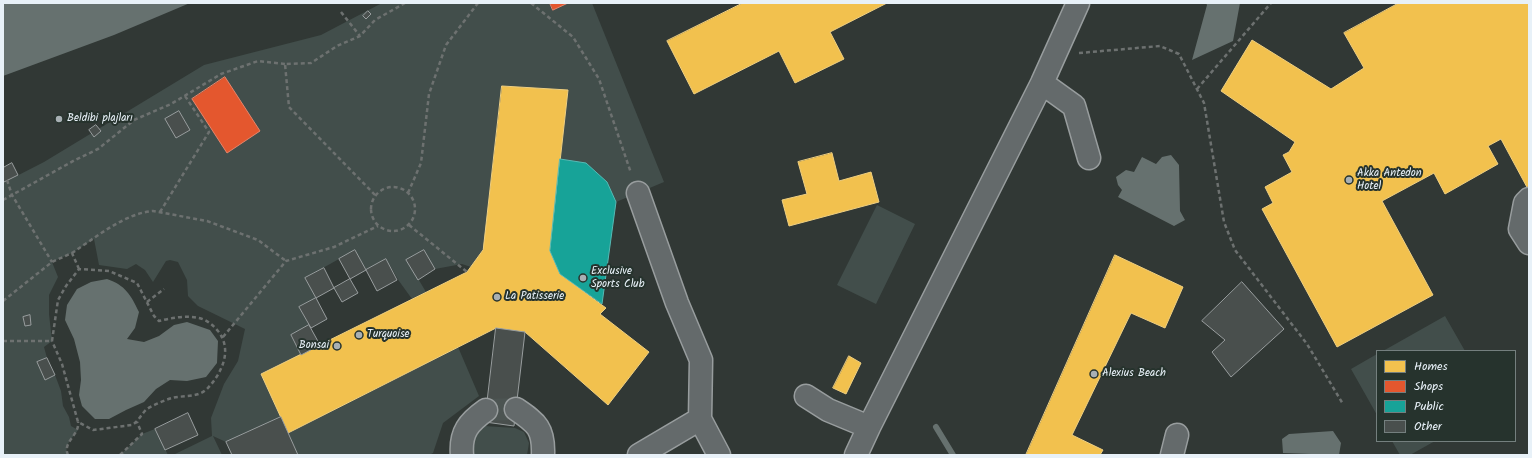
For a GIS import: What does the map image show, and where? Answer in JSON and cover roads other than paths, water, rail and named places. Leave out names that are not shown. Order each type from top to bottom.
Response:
[{"type":"street","points":[[856,455],[1042,83],[1078,3]]},
{"type":"street","points":[[1042,83],[1074,106],[1089,158]]},
{"type":"street","points":[[638,193],[677,303],[701,360],[700,419],[719,455]]},
{"type":"street","points":[[1529,199],[1525,203],[1520,229],[1529,243]]},
{"type":"street","points":[[806,396],[828,410],[869,427]]},
{"type":"street","points":[[516,409],[534,421],[543,440],[543,455]]},
{"type":"street","points":[[462,455],[463,436],[472,420],[486,410]]},
{"type":"street","points":[[638,455],[700,419]]},
{"type":"waterway","points":[[936,427],[953,455]]},
{"type":"tunnel","points":[[486,410],[516,409]]},
{"type":"place","name":"Beldibi plajları","points":[[59,119]]},
{"type":"place","name":"Akka Antedon Hotel","points":[[1349,180]]},
{"type":"place","name":"Exclusive Sports Club","points":[[583,278]]},
{"type":"place","name":"La Patisserie","points":[[497,297]]},
{"type":"place","name":"Turquoise","points":[[359,335]]},
{"type":"place","name":"Bonsai","points":[[337,346]]},
{"type":"place","name":"Alexius Beach","points":[[1094,374]]}]
